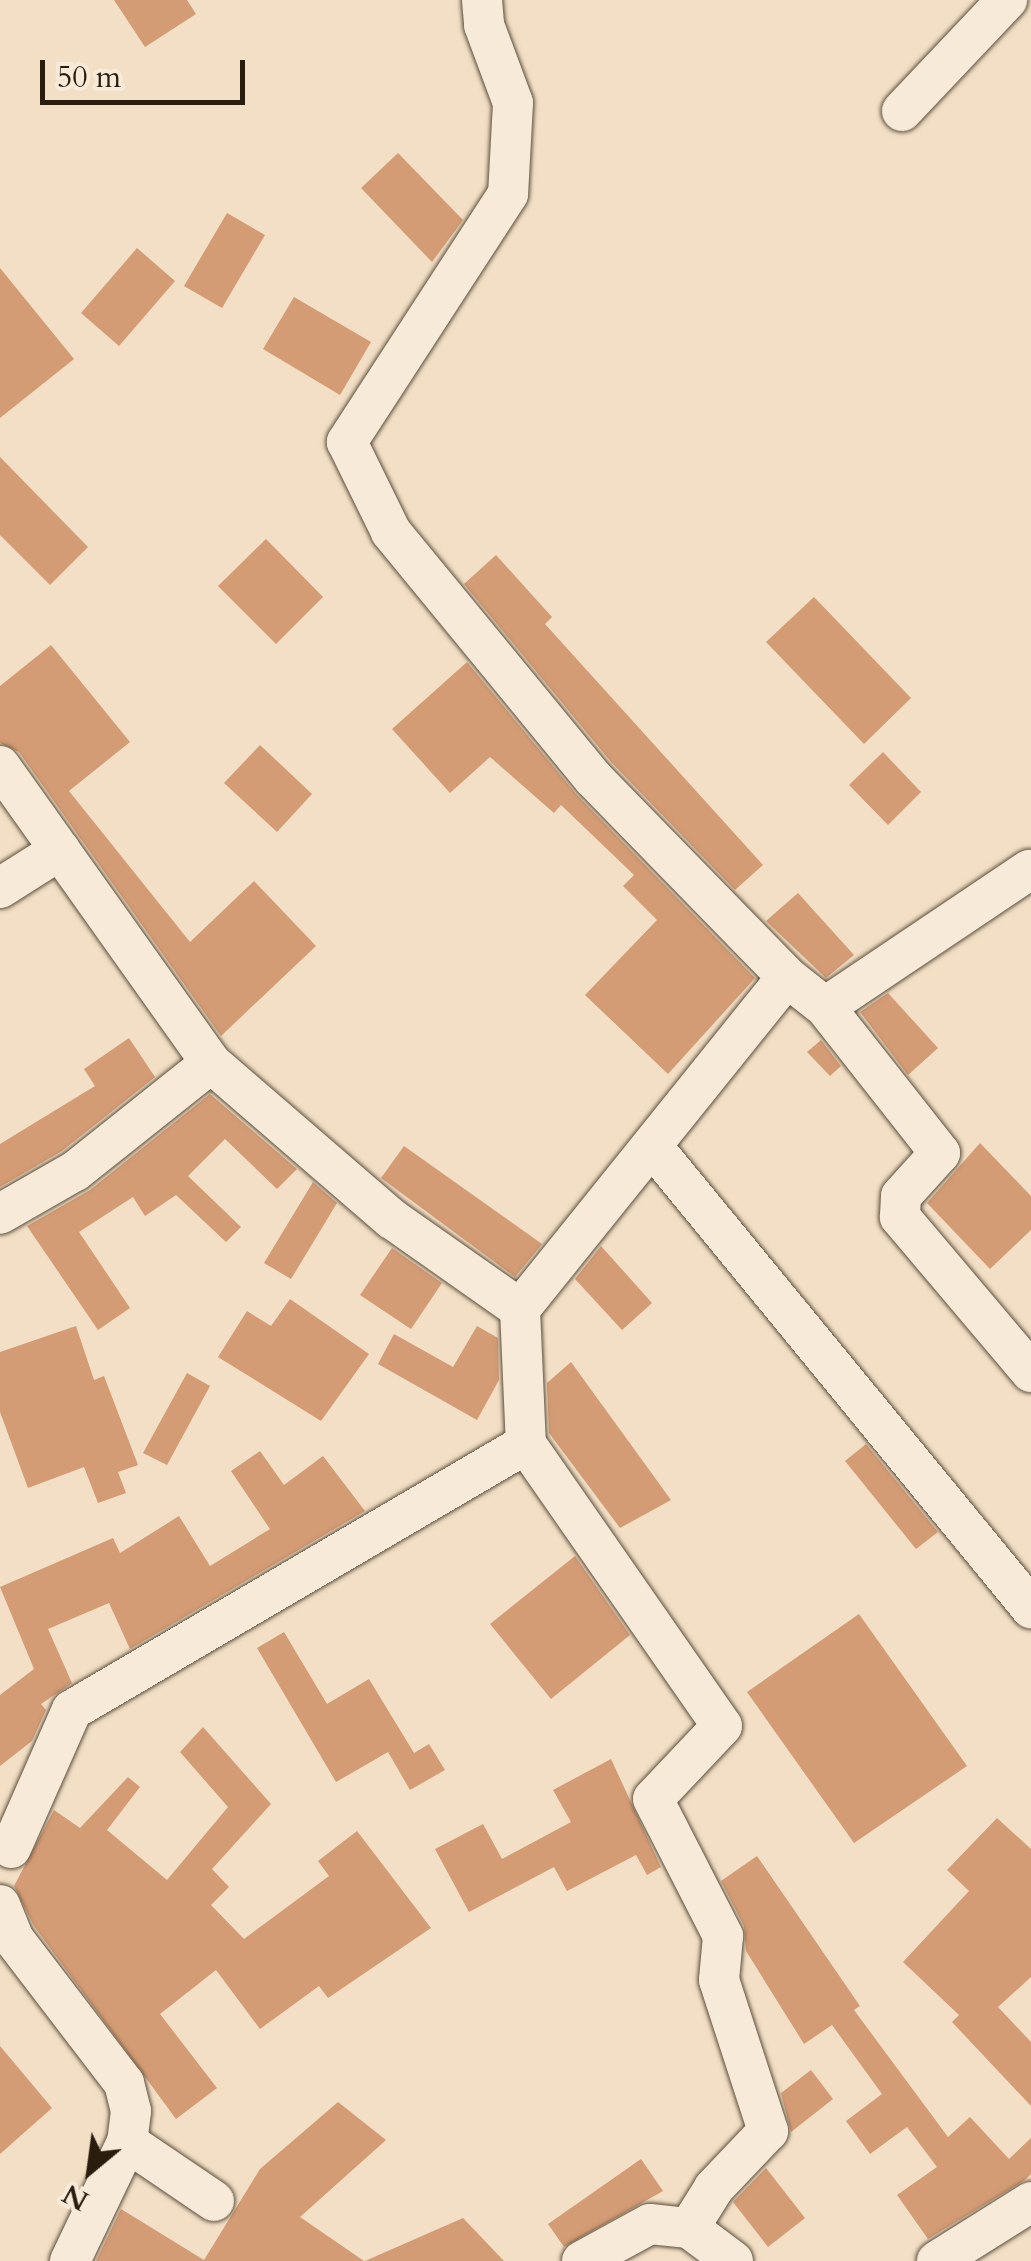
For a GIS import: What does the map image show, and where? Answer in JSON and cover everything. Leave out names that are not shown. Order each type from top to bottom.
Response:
[{"type":"street","points":[[482,0],[484,26],[513,103],[508,194],[375,391],[347,442],[353,465],[391,532],[593,778],[787,977],[824,1007],[938,1150],[934,1165],[901,1196],[900,1217],[1031,1372]]},
{"type":"street","points":[[902,110],[1007,0]]},
{"type":"street","points":[[0,766],[211,1062],[392,1218],[520,1309]]},
{"type":"street","points":[[0,888],[60,850]]},
{"type":"street","points":[[824,1007],[1030,870]]},
{"type":"street","points":[[689,2228],[714,2188],[768,2131],[719,1980],[723,1936],[653,1799],[722,1726],[526,1444],[520,1309],[787,977]]},
{"type":"street","points":[[0,1214],[75,1171],[211,1062]]},
{"type":"street","points":[[652,1146],[1031,1608]]},
{"type":"street","points":[[70,2261],[127,2142],[131,2111],[124,2083],[14,1938],[0,1904],[5,1838],[72,1710],[526,1444]]},
{"type":"street","points":[[127,2142],[214,2200]]},
{"type":"street","points":[[937,2261],[1031,2202]]},
{"type":"street","points":[[582,2261],[650,2224],[689,2228],[732,2261]]},
{"type":"building","points":[[114,0],[187,0],[196,14],[145,47]]},
{"type":"building","points":[[398,153],[463,220],[432,262],[361,188]]},
{"type":"building","points":[[227,213],[265,235],[222,308],[184,286]]},
{"type":"building","points":[[137,248],[175,281],[119,346],[81,313]]},
{"type":"building","points":[[0,268],[74,359],[0,418]]},
{"type":"building","points":[[294,297],[371,342],[340,395],[263,349]]},
{"type":"building","points":[[0,457],[88,547],[50,585],[0,535]]},
{"type":"building","points":[[266,539],[323,597],[276,644],[218,586]]},
{"type":"building","points":[[496,555],[552,617],[545,624],[763,865],[735,890],[611,762],[464,584]]},
{"type":"building","points":[[814,597],[911,698],[864,744],[766,642]]},
{"type":"building","points":[[51,645],[130,742],[69,791],[190,942],[254,881],[316,946],[221,1036],[19,752],[0,743],[0,686]]},
{"type":"building","points":[[467,662],[576,794],[755,978],[668,1074],[585,995],[657,920],[623,886],[634,875],[561,805],[554,813],[490,757],[450,793],[392,729]]},
{"type":"building","points":[[260,745],[312,794],[277,832],[224,783]]},
{"type":"building","points":[[883,752],[921,792],[888,825],[849,785]]},
{"type":"building","points":[[798,893],[854,955],[826,978],[766,921]]},
{"type":"building","points":[[888,993],[938,1048],[908,1075],[860,1012]]},
{"type":"building","points":[[129,1038],[155,1077],[62,1151],[0,1187],[0,1144],[95,1086],[84,1069]]},
{"type":"building","points":[[821,1040],[841,1066],[830,1076],[807,1052]]},
{"type":"building","points":[[210,1094],[297,1169],[277,1189],[225,1139],[188,1176],[241,1227],[226,1242],[176,1195],[145,1216],[133,1197],[79,1232],[130,1308],[98,1330],[27,1226],[90,1190]]},
{"type":"building","points":[[980,1143],[1031,1196],[1031,1230],[990,1269],[927,1203]]},
{"type":"building","points":[[404,1146],[542,1244],[515,1277],[381,1178]]},
{"type":"building","points":[[313,1182],[337,1203],[291,1279],[264,1263]]},
{"type":"building","points":[[601,1246],[652,1303],[622,1330],[575,1279]]},
{"type":"building","points":[[392,1248],[442,1283],[411,1329],[360,1295]]},
{"type":"building","points":[[290,1299],[369,1354],[321,1421],[218,1357],[247,1311],[271,1326]]},
{"type":"building","points":[[76,1326],[94,1380],[104,1376],[138,1465],[118,1472],[126,1493],[98,1503],[84,1467],[28,1488],[0,1412],[0,1352]]},
{"type":"building","points":[[477,1326],[498,1338],[499,1380],[477,1420],[378,1364],[394,1334],[453,1367]]},
{"type":"building","points":[[571,1362],[671,1500],[620,1528],[549,1433],[547,1383]]},
{"type":"building","points":[[187,1373],[210,1386],[167,1465],[143,1453]]},
{"type":"building","points":[[866,1444],[938,1532],[916,1549],[845,1461]]},
{"type":"building","points":[[260,1451],[284,1485],[323,1456],[365,1511],[130,1649],[109,1603],[48,1629],[72,1683],[41,1704],[46,1710],[32,1741],[0,1766],[0,1695],[34,1669],[0,1587],[113,1538],[120,1553],[179,1516],[210,1566],[270,1529],[231,1471]]},
{"type":"building","points":[[575,1556],[630,1635],[551,1699],[490,1624]]},
{"type":"building","points":[[859,1614],[967,1766],[854,1843],[747,1692]]},
{"type":"building","points":[[284,1632],[327,1704],[369,1679],[414,1753],[429,1744],[445,1770],[410,1790],[388,1752],[336,1782],[257,1648]]},
{"type":"building","points":[[203,1727],[271,1804],[212,1869],[229,1887],[211,1905],[244,1939],[329,1876],[318,1861],[357,1831],[431,1928],[328,1998],[319,1986],[260,2029],[216,1970],[160,2014],[217,2088],[176,2119],[34,1926],[14,1886],[54,1810],[80,1828],[128,1777],[140,1787],[107,1830],[167,1880],[228,1807],[180,1752]]},
{"type":"building","points":[[611,1759],[661,1867],[647,1875],[636,1855],[567,1891],[554,1867],[469,1912],[435,1849],[483,1824],[502,1859],[571,1822],[553,1790]]},
{"type":"building","points":[[997,1818],[1031,1849],[1031,1977],[998,2007],[1031,2042],[1031,2106],[952,2022],[959,2015],[903,1962],[969,1891],[947,1870]]},
{"type":"building","points":[[757,1856],[860,2006],[854,2010],[948,2137],[970,2117],[1009,2159],[1031,2138],[1031,2174],[1025,2180],[928,2239],[897,2195],[937,2167],[907,2127],[870,2154],[846,2121],[882,2094],[832,2025],[804,2044],[746,1951],[744,1926],[721,1881]]},
{"type":"building","points":[[0,2046],[52,2108],[0,2154]]},
{"type":"building","points":[[811,2070],[833,2099],[791,2132],[781,2093]]},
{"type":"building","points":[[338,2102],[386,2140],[300,2217],[364,2261],[96,2261],[121,2209],[204,2260],[260,2169]]},
{"type":"building","points":[[641,2159],[663,2191],[564,2247],[548,2224]]},
{"type":"building","points":[[766,2168],[805,2218],[768,2247],[733,2202]]},
{"type":"building","points":[[463,2218],[504,2261],[365,2261]]}]
